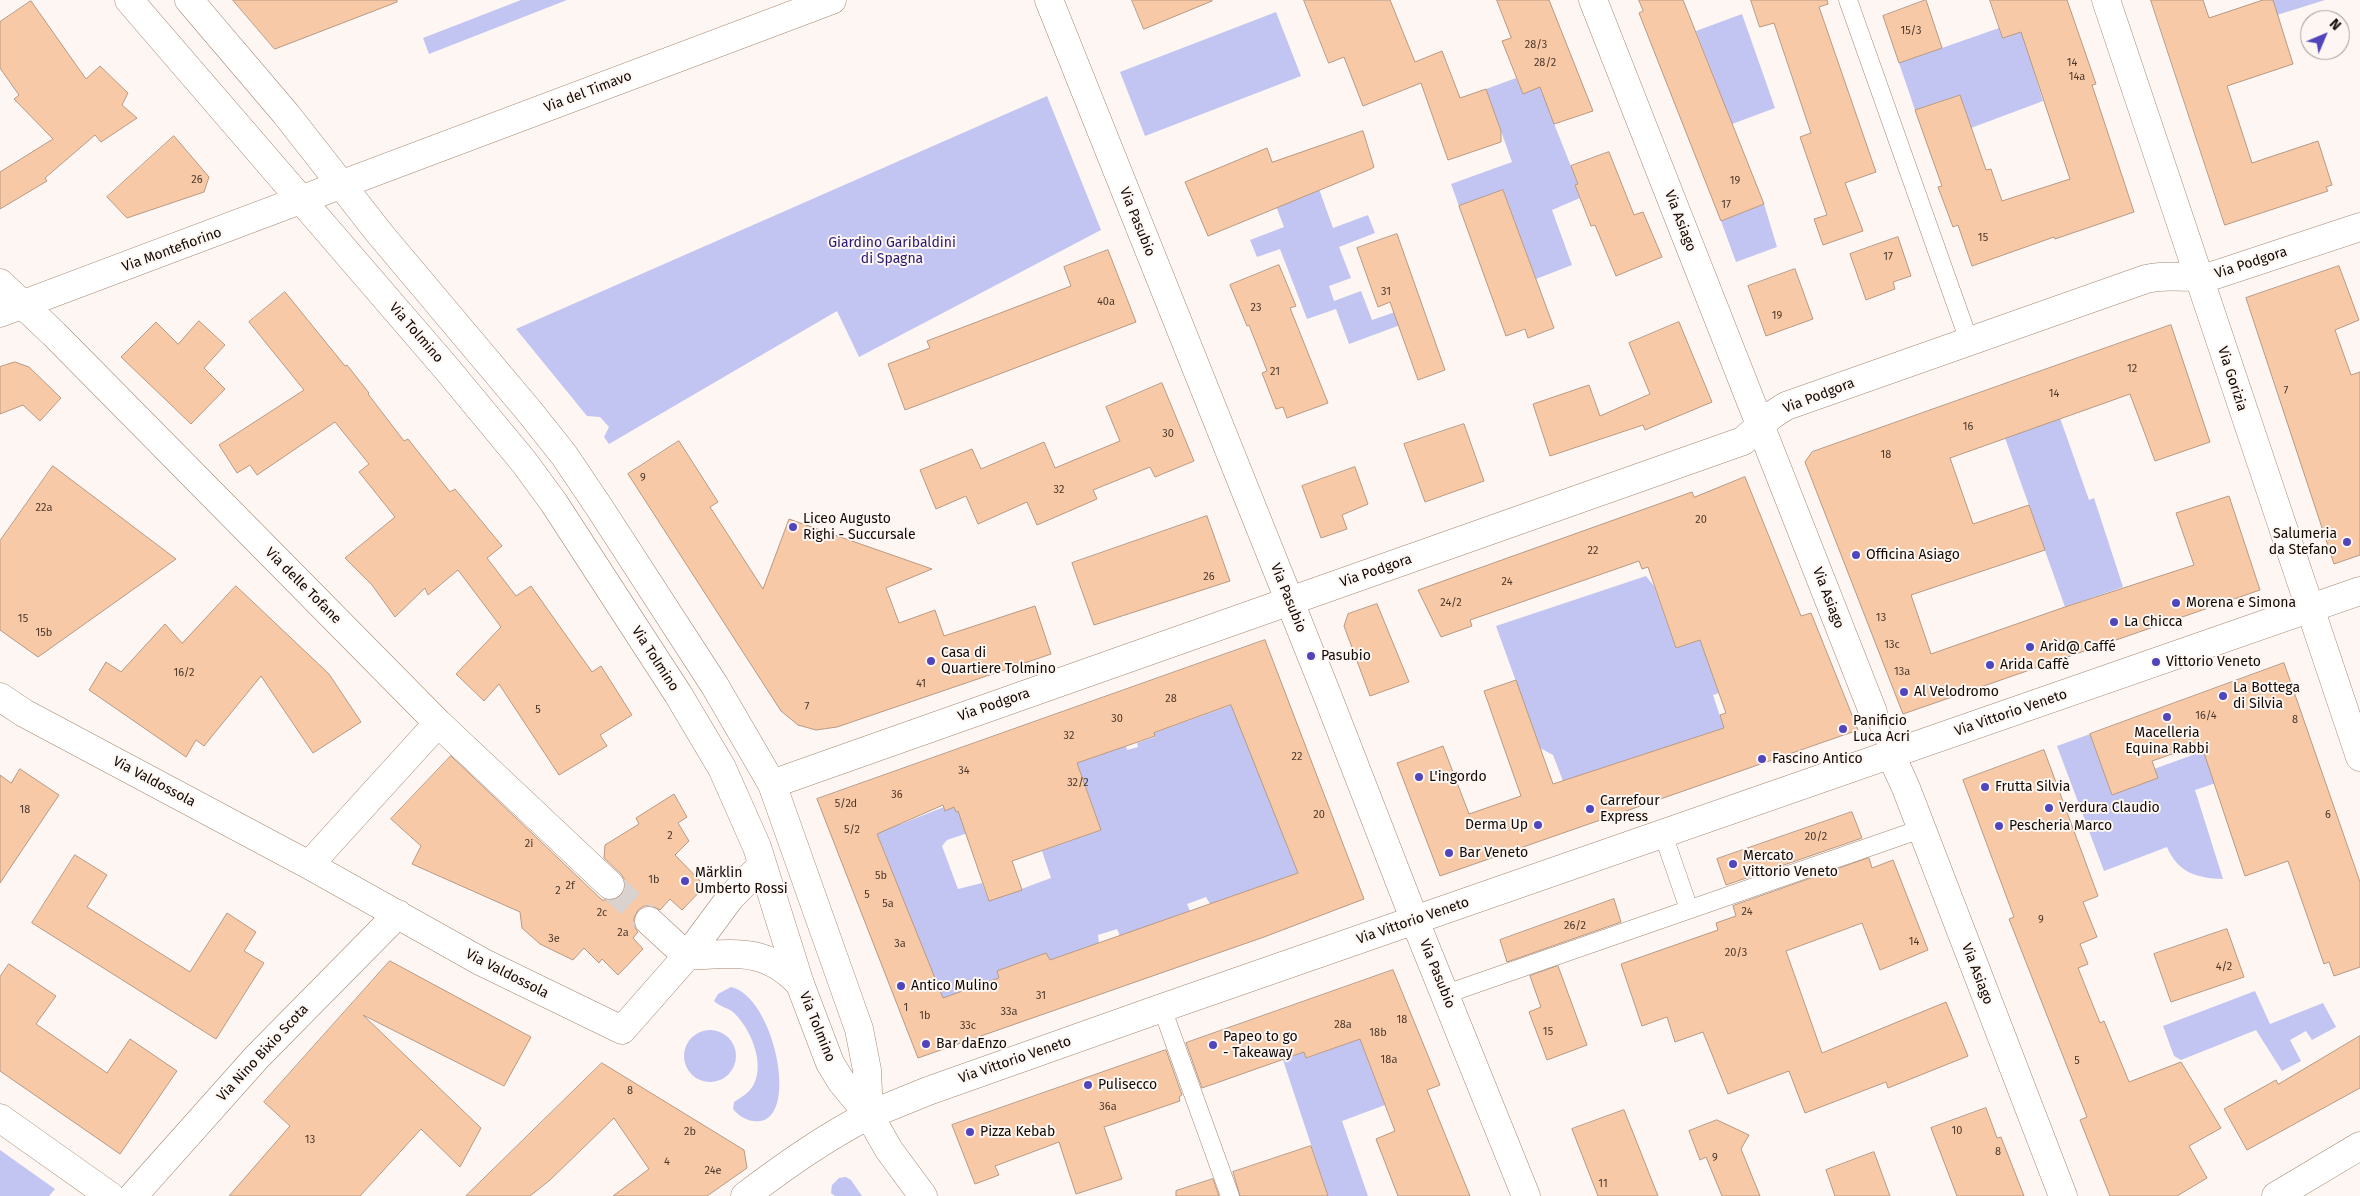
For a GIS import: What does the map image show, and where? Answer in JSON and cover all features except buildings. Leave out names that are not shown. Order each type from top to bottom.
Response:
[{"type":"street","name":"Via Tolmino","points":[[129,0],[465,390],[524,462],[554,503],[708,743],[747,823],[800,984],[830,1064],[841,1081],[869,1115],[889,1150],[923,1196]]},
{"type":"street","points":[[189,0],[286,114],[380,234],[529,411],[568,462],[715,686],[772,784],[859,1029],[867,1070],[869,1115]]},
{"type":"street","name":"Via del Timavo","points":[[343,185],[832,0]]},
{"type":"street","name":"Via Pasubio","points":[[1049,0],[1526,1196]]},
{"type":"street","name":"Via Asiago","points":[[1593,0],[1873,712]]},
{"type":"street","name":"Via Gorizia","points":[[2106,0],[2360,757]]},
{"type":"street","name":"Via Montefiorino","points":[[11,309],[343,185]]},
{"type":"street","name":"Via Podgora","points":[[772,784],[1743,441],[1786,406],[2146,279],[2162,275],[2199,278],[2232,270],[2360,227]]},
{"type":"street","name":"Via delle Tofane","points":[[0,283],[11,309],[438,723],[610,885]]},
{"type":"street","name":"Via Vittorio Veneto","points":[[745,1196],[800,1155],[832,1135],[869,1115],[928,1090],[2360,591]]},
{"type":"street","name":"Via Valdossola","points":[[0,697],[24,713],[310,865],[482,962],[622,1030],[687,956],[730,898],[762,865]]},
{"type":"street","points":[[310,865],[438,723]]},
{"type":"street","name":"Via Asiago","points":[[1891,755],[1906,788],[2063,1196]]},
{"type":"street","name":"Via Nino Bixio Scota","points":[[134,1196],[257,1057],[398,914]]},
{"type":"street","points":[[649,921],[687,956],[730,954],[761,957],[783,968],[800,984]]},
{"type":"street","points":[[0,1118],[110,1196]]},
{"type":"street","points":[[2276,1196],[2360,1146]]},
{"type":"lane","points":[[1848,0],[1970,341]]},
{"type":"lane","name":"Via Asiago","points":[[1873,712],[1891,755]]},
{"type":"lane","points":[[1446,994],[1921,829]]},
{"type":"lane","points":[[1663,834],[1689,909]]},
{"type":"lane","points":[[1162,1008],[1230,1196]]},
{"type":"green space","points":[[521,0],[567,0],[429,54],[423,38]]},
{"type":"green space","points":[[2273,0],[2325,0],[2277,15]]},
{"type":"green space","points":[[1276,12],[1301,76],[1145,136],[1120,72]]},
{"type":"green space","points":[[1742,14],[1775,108],[1732,124],[1696,31]]},
{"type":"green space","points":[[1999,28],[2003,38],[2029,29],[2035,75],[2043,101],[1971,128],[1959,95],[1915,110],[1899,63]]},
{"type":"green space","points":[[1516,78],[1523,93],[1545,84],[1551,116],[1578,184],[1575,185],[1580,198],[1552,210],[1572,265],[1536,279],[1503,190],[1459,206],[1451,184],[1512,162],[1486,89]]},
{"type":"green space","name":"Giardino Garibaldini di Spagna","points":[[1047,96],[1101,230],[859,357],[837,311],[609,444],[604,437],[609,427],[600,417],[587,416],[516,329]]},
{"type":"green space","points":[[1319,189],[1333,228],[1368,215],[1375,233],[1339,247],[1351,278],[1329,286],[1334,301],[1361,291],[1372,320],[1398,311],[1403,324],[1349,344],[1336,309],[1307,319],[1280,249],[1257,257],[1250,240],[1284,227],[1276,206]]},
{"type":"green space","points":[[1764,204],[1777,247],[1736,262],[1721,221]]},
{"type":"green space","points":[[2060,418],[2089,500],[2094,498],[2123,587],[2065,607],[2005,438]]},
{"type":"green space","points":[[1646,576],[1654,586],[1676,648],[1700,640],[1719,693],[1713,695],[1724,728],[1563,781],[1553,755],[1540,748],[1496,626]]},
{"type":"green space","points":[[1232,705],[1298,873],[1210,904],[1206,897],[1187,904],[1190,911],[1120,936],[1117,929],[1098,935],[1099,943],[1050,960],[1046,954],[997,971],[999,978],[955,994],[962,1013],[950,1017],[874,826],[901,824],[944,807],[945,810],[954,807],[956,812],[972,806],[1010,819],[947,840],[942,846],[958,889],[982,883],[989,901],[1051,878],[1042,851],[1101,830],[1077,763],[1126,746],[1127,750],[1138,747],[1137,743],[1155,737],[1154,733]]},
{"type":"green space","points":[[2256,732],[2237,776],[2195,790],[2223,879],[2205,877],[2189,872],[2177,863],[2167,847],[2104,871],[2057,746],[2090,734],[2112,795],[2143,773]]},
{"type":"green space","points":[[731,987],[747,996],[760,1013],[771,1036],[777,1061],[779,1085],[777,1105],[768,1118],[753,1121],[742,1117],[733,1109],[734,1102],[748,1092],[754,1084],[758,1066],[754,1046],[740,1019],[730,1010],[714,1001],[718,994]]},
{"type":"green space","points":[[2255,991],[2270,1024],[2323,1003],[2336,1027],[2312,1040],[2306,1031],[2290,1040],[2301,1061],[2282,1071],[2256,1030],[2181,1060],[2174,1056],[2163,1026]]},
{"type":"green space","points":[[710,1030],[720,1032],[728,1038],[734,1046],[736,1056],[734,1066],[728,1074],[720,1080],[710,1082],[700,1080],[692,1074],[686,1066],[684,1056],[686,1046],[692,1038],[700,1032]]},
{"type":"green space","points":[[1360,1039],[1385,1105],[1342,1121],[1368,1196],[1328,1196],[1283,1060],[1304,1052],[1307,1058]]},
{"type":"green space","points":[[0,1150],[55,1189],[49,1196],[0,1196]]},
{"type":"green space","points":[[846,1177],[851,1180],[862,1196],[835,1196],[831,1193],[832,1185],[839,1178]]},
{"type":"tunnel","points":[[610,885],[649,921]]},
{"type":"place","name":"Liceo Augusto Righi - Succursale","points":[[793,527]]},
{"type":"place","name":"Salumeria da Stefano","points":[[2347,542]]},
{"type":"place","name":"Officina Asiago","points":[[1856,555]]},
{"type":"place","name":"Morena e Simona","points":[[2176,603]]},
{"type":"place","name":"La Chicca","points":[[2114,622]]},
{"type":"place","name":"Arìd@ Caffé","points":[[2030,647]]},
{"type":"place","name":"Pasubio","points":[[1311,656]]},
{"type":"place","name":"Casa di Quartiere Tolmino","points":[[931,661]]},
{"type":"place","name":"Vittorio Veneto","points":[[2156,662]]},
{"type":"place","name":"Arida Caffè","points":[[1990,665]]},
{"type":"place","name":"Al Velodromo","points":[[1904,692]]},
{"type":"place","name":"La Bottega di Silvia","points":[[2223,696]]},
{"type":"place","name":"Macelleria Equina Rabbi","points":[[2167,717]]},
{"type":"place","name":"Panificio Luca Acri","points":[[1843,729]]},
{"type":"place","name":"Fascino Antico","points":[[1762,759]]},
{"type":"place","name":"L'ingordo","points":[[1419,777]]},
{"type":"place","name":"Frutta Silvia","points":[[1985,787]]},
{"type":"place","name":"Verdura Claudio","points":[[2049,808]]},
{"type":"place","name":"Carrefour Express","points":[[1590,809]]},
{"type":"place","name":"Derma Up","points":[[1538,825]]},
{"type":"place","name":"Pescheria Marco","points":[[1999,826]]},
{"type":"place","name":"Bar Veneto","points":[[1449,853]]},
{"type":"place","name":"Mercato Vittorio Veneto","points":[[1733,864]]},
{"type":"place","name":"Märklin Umberto Rossi","points":[[685,881]]},
{"type":"place","name":"Antico Mulino","points":[[901,986]]},
{"type":"place","name":"Bar daEnzo","points":[[926,1044]]},
{"type":"place","name":"Papeo to go - Takeaway","points":[[1213,1045]]},
{"type":"place","name":"Pulisecco","points":[[1088,1085]]},
{"type":"place","name":"Pizza Kebab","points":[[970,1132]]}]
